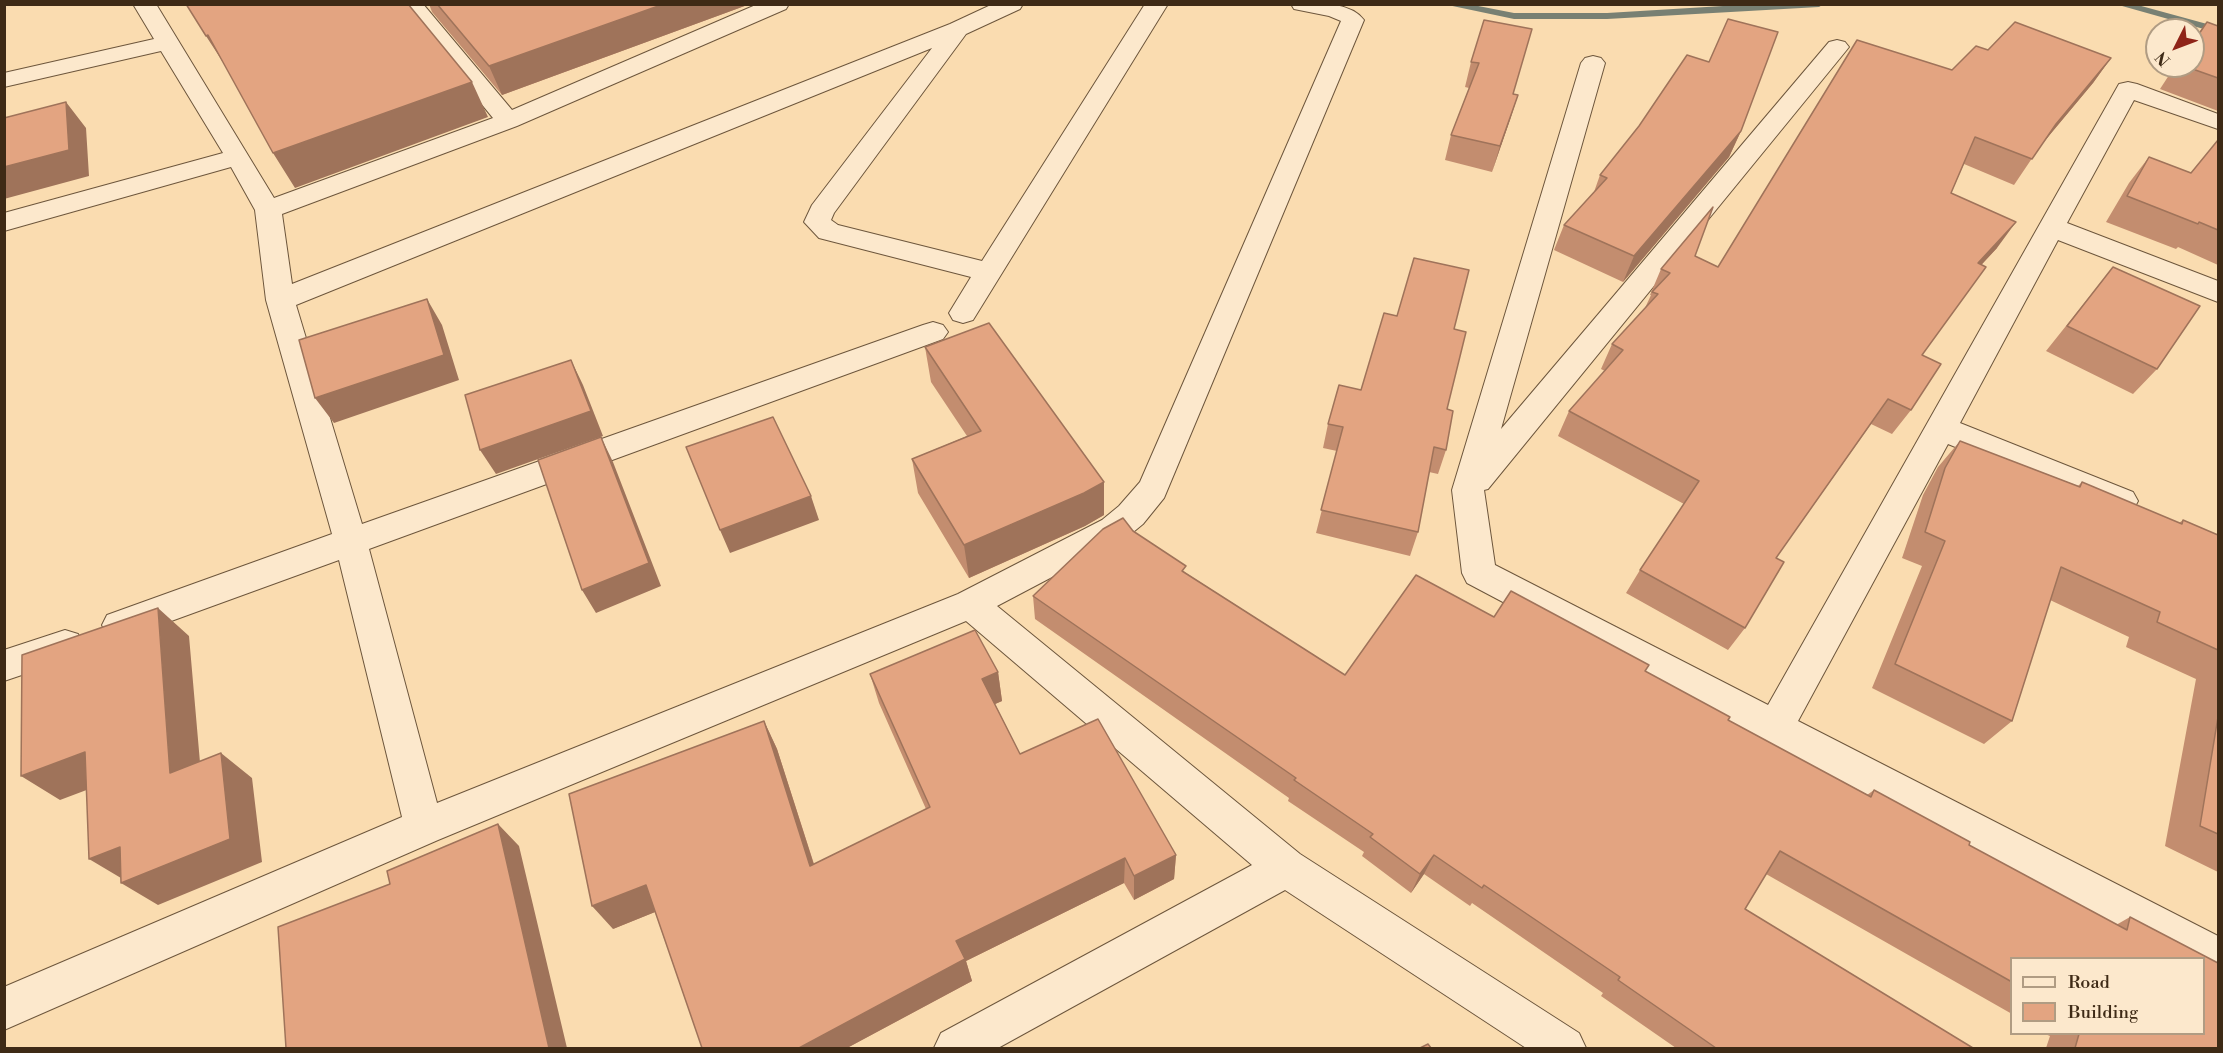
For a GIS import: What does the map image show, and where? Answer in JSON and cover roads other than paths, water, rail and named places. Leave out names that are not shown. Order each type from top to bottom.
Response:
[{"type":"street","points":[[268,210],[508,121],[778,4]]},
{"type":"street","points":[[280,300],[958,29],[1012,4]]},
{"type":"street","points":[[963,313],[1157,4]]},
{"type":"street","points":[[4,1009],[424,827],[970,604],[1114,529],[1131,515],[1153,489],[1352,24],[1353,20],[1350,16],[1302,4]]},
{"type":"street","points":[[154,7],[168,43],[268,210],[280,300],[351,542],[424,827]]},
{"type":"street","points":[[422,7],[508,121]]},
{"type":"street","points":[[958,29],[821,211],[817,222],[829,232],[989,272]]},
{"type":"street","points":[[4,80],[168,43]]},
{"type":"street","points":[[1468,490],[1837,47]]},
{"type":"street","points":[[1593,63],[1468,490],[1479,573],[2218,958]]},
{"type":"street","points":[[1775,728],[2128,88],[2218,122]]},
{"type":"street","points":[[4,222],[238,157]]},
{"type":"street","points":[[2051,227],[2218,292]]},
{"type":"street","points":[[4,666],[933,332]]},
{"type":"street","points":[[1941,428],[2152,513]]},
{"type":"street","points":[[970,604],[1286,868],[1564,1048]]},
{"type":"street","points":[[956,1048],[1286,868]]},
{"type":"waterway","points":[[1448,4],[1514,16],[1607,16],[1819,4]]},
{"type":"waterway","points":[[2120,4],[2218,30]]}]
